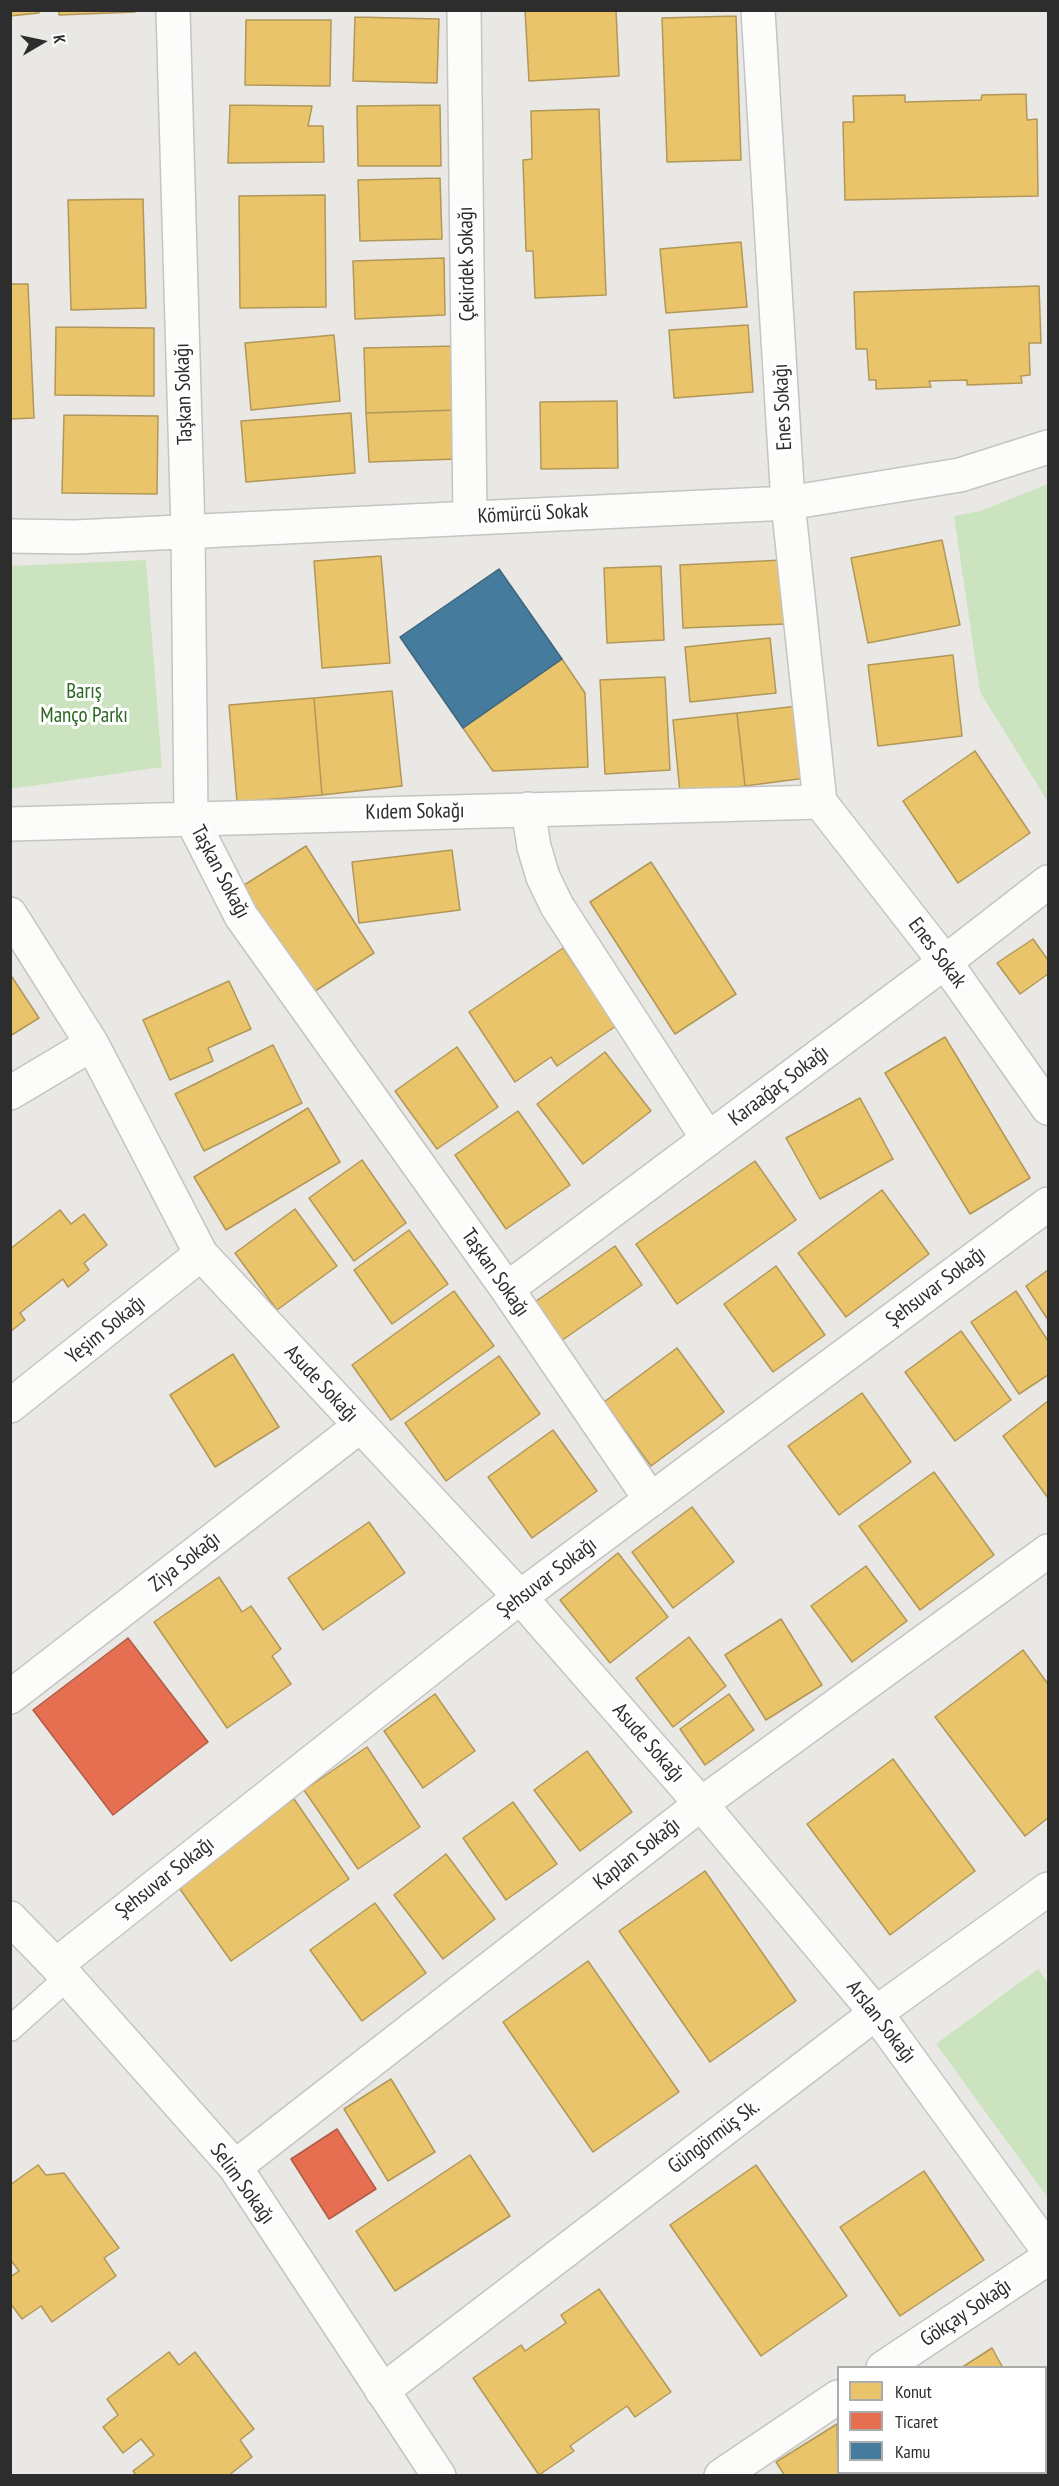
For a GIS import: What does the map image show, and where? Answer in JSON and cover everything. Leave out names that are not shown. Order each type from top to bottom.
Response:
[{"type":"street","name":"Taşkan Sokağı","points":[[172,10],[188,531],[191,818],[241,916],[507,1289],[651,1500]]},
{"type":"street","name":"Çekirdek Sokağı","points":[[464,10],[470,517]]},
{"type":"street","name":"Enes Sokağı","points":[[758,10],[788,502],[820,802]]},
{"type":"street","name":"Kömürcü Sokak","points":[[10,536],[75,537],[788,502],[960,475],[1048,447]]},
{"type":"street","name":"Kıdem Sokağı","points":[[10,824],[820,802]]},
{"type":"street","name":"Enes Sokak","points":[[820,802],[945,962],[1048,1108]]},
{"type":"street","points":[[528,809],[537,857],[543,877],[557,906],[708,1139]]},
{"type":"street","name":"Karaağaç Sokağı","points":[[507,1289],[945,962],[1048,882]]},
{"type":"street","name":"Asude Sokağı","points":[[10,914],[92,1044],[201,1254],[519,1597],[701,1804]]},
{"type":"street","points":[[10,1093],[92,1044]]},
{"type":"street","name":"Şehsuvar Sokağı","points":[[61,1971],[519,1597],[1048,1204]]},
{"type":"street","name":"Yeşim Sokağı","points":[[10,1406],[201,1254]]},
{"type":"street","name":"Ziya Sokağı","points":[[10,1697],[360,1426]]},
{"type":"street","name":"Kaplan Sokağı","points":[[235,2167],[701,1804],[1048,1551]]},
{"type":"street","name":"Arslan Sokağı","points":[[701,1804],[876,2013],[1048,2250]]},
{"type":"street","name":"Güngörmüş Sk.","points":[[382,2391],[876,2013],[1048,1889]]},
{"type":"street","name":"Selim Sokağı","points":[[10,1918],[61,1971],[235,2167],[440,2475]]},
{"type":"street","name":"Gökçay Sokağı","points":[[886,2366],[1048,2258]]},
{"type":"street","points":[[721,2475],[837,2398]]},
{"type":"lane","points":[[10,2029],[61,1971]]},
{"type":"green space","points":[[1048,484],[1048,802],[980,692],[954,516],[980,511]]},
{"type":"green space","name":"Barış Manço Parkı","points":[[146,560],[162,767],[11,789],[11,566]]},
{"type":"green space","points":[[1038,1969],[1048,1983],[1048,2198],[936,2044]]},
{"type":"building: Konut","points":[[10,10],[39,10],[39,13],[10,16]]},
{"type":"building: Konut","points":[[59,10],[135,10],[135,12],[59,15]]},
{"type":"building: Konut","points":[[525,10],[616,10],[619,76],[529,81]]},
{"type":"building: Konut","points":[[736,16],[741,160],[667,162],[662,18]]},
{"type":"building: Konut","points":[[355,17],[439,19],[437,83],[353,81]]},
{"type":"building: Konut","points":[[246,20],[331,20],[330,86],[245,85]]},
{"type":"building: Konut","points":[[1026,94],[1027,120],[1037,119],[1038,196],[845,200],[843,122],[854,122],[853,96],[905,95],[905,102],[981,100],[982,95]]},
{"type":"building: Konut","points":[[230,105],[312,106],[308,126],[323,126],[324,162],[228,163]]},
{"type":"building: Konut","points":[[440,105],[441,166],[358,166],[357,106]]},
{"type":"building: Konut","points":[[599,109],[606,295],[535,298],[533,251],[526,251],[523,160],[532,159],[531,111]]},
{"type":"building: Konut","points":[[440,178],[442,239],[360,241],[358,180]]},
{"type":"building: Konut","points":[[325,195],[326,307],[240,308],[239,196]]},
{"type":"building: Konut","points":[[143,199],[146,308],[71,310],[68,200]]},
{"type":"building: Konut","points":[[741,242],[747,307],[666,313],[660,249]]},
{"type":"building: Konut","points":[[444,258],[445,315],[355,319],[353,261]]},
{"type":"building: Konut","points":[[10,284],[28,284],[34,418],[10,419]]},
{"type":"building: Konut","points":[[1039,286],[1041,343],[1029,343],[1030,375],[1021,376],[1022,383],[967,385],[967,380],[929,381],[931,387],[876,389],[876,380],[869,380],[867,349],[856,349],[854,292]]},
{"type":"building: Konut","points":[[748,325],[753,392],[674,398],[669,330]]},
{"type":"building: Konut","points":[[56,327],[154,328],[154,396],[55,395]]},
{"type":"building: Konut","points":[[334,335],[340,401],[251,410],[245,343]]},
{"type":"building: Konut","points":[[455,346],[457,410],[366,413],[364,348]]},
{"type":"building: Konut","points":[[617,401],[618,468],[541,469],[540,402]]},
{"type":"building: Konut","points":[[457,410],[457,459],[369,462],[366,413]]},
{"type":"building: Konut","points":[[351,413],[355,473],[246,482],[241,421]]},
{"type":"building: Konut","points":[[64,415],[158,416],[157,494],[62,493]]},
{"type":"building: Konut","points":[[942,540],[960,625],[868,643],[851,558]]},
{"type":"building: Konut","points":[[381,556],[390,663],[322,668],[314,561]]},
{"type":"building: Konut","points":[[783,560],[786,624],[683,628],[680,565]]},
{"type":"building: Konut","points":[[661,566],[664,640],[607,643],[604,568]]},
{"type":"building: Konut","points":[[770,638],[776,693],[690,702],[685,647]]},
{"type":"building: Konut","points":[[953,655],[962,736],[878,746],[868,665]]},
{"type":"building: Konut","points":[[562,659],[585,693],[588,767],[493,771],[463,728]]},
{"type":"building: Konut","points":[[665,677],[670,770],[605,774],[600,680]]},
{"type":"building: Konut","points":[[392,691],[402,786],[322,795],[314,698]]},
{"type":"building: Konut","points":[[314,698],[322,795],[237,802],[229,705]]},
{"type":"building: Konut","points":[[798,706],[806,778],[745,786],[737,713]]},
{"type":"building: Konut","points":[[737,713],[745,786],[680,793],[673,720]]},
{"type":"building: Konut","points":[[975,751],[1030,833],[958,883],[903,801]]},
{"type":"building: Konut","points":[[306,846],[374,953],[309,995],[241,887]]},
{"type":"building: Konut","points":[[452,850],[460,910],[359,923],[352,862]]},
{"type":"building: Konut","points":[[651,862],[736,994],[675,1034],[590,902]]},
{"type":"building: Konut","points":[[1033,939],[1048,960],[1048,974],[1020,994],[997,963]]},
{"type":"building: Konut","points":[[563,948],[616,1026],[557,1066],[551,1057],[515,1082],[469,1012]]},
{"type":"building: Konut","points":[[10,974],[39,1018],[10,1036]]},
{"type":"building: Konut","points":[[229,981],[251,1029],[208,1048],[213,1061],[170,1080],[143,1020]]},
{"type":"building: Konut","points":[[945,1037],[1030,1178],[970,1214],[885,1073]]},
{"type":"building: Konut","points":[[273,1045],[302,1103],[204,1151],[175,1094]]},
{"type":"building: Konut","points":[[457,1047],[498,1107],[437,1149],[395,1091]]},
{"type":"building: Konut","points":[[605,1052],[651,1111],[583,1164],[537,1104]]},
{"type":"building: Konut","points":[[860,1098],[893,1159],[820,1199],[786,1138]]},
{"type":"building: Konut","points":[[308,1108],[340,1162],[226,1230],[194,1177]]},
{"type":"building: Konut","points":[[518,1111],[570,1185],[506,1229],[455,1155]]},
{"type":"building: Konut","points":[[362,1160],[406,1223],[354,1261],[309,1198]]},
{"type":"building: Konut","points":[[755,1161],[796,1220],[677,1304],[636,1244]]},
{"type":"building: Konut","points":[[882,1190],[929,1254],[846,1317],[798,1253]]},
{"type":"building: Konut","points":[[295,1209],[337,1266],[277,1310],[235,1253]]},
{"type":"building: Konut","points":[[60,1210],[71,1224],[84,1214],[107,1245],[84,1263],[89,1270],[68,1287],[63,1279],[20,1313],[25,1320],[10,1332],[10,1249]]},
{"type":"building: Konut","points":[[409,1230],[448,1284],[392,1324],[354,1270]]},
{"type":"building: Konut","points":[[615,1246],[642,1285],[558,1343],[532,1304]]},
{"type":"building: Konut","points":[[776,1266],[825,1335],[773,1372],[724,1304]]},
{"type":"building: Konut","points":[[1048,1270],[1048,1320],[1026,1286]]},
{"type":"building: Konut","points":[[454,1291],[494,1346],[391,1420],[352,1365]]},
{"type":"building: Konut","points":[[1016,1291],[1048,1341],[1048,1375],[1019,1394],[971,1322]]},
{"type":"building: Konut","points":[[961,1331],[1011,1400],[955,1441],[905,1372]]},
{"type":"building: Konut","points":[[677,1348],[724,1412],[651,1466],[604,1402]]},
{"type":"building: Konut","points":[[233,1354],[279,1427],[215,1467],[170,1395]]},
{"type":"building: Konut","points":[[499,1356],[540,1414],[446,1481],[405,1423]]},
{"type":"building: Konut","points":[[862,1393],[911,1462],[839,1515],[788,1446]]},
{"type":"building: Konut","points":[[1048,1401],[1048,1498],[1003,1436]]},
{"type":"building: Konut","points":[[553,1430],[597,1491],[532,1538],[488,1477]]},
{"type":"building: Konut","points":[[934,1472],[994,1555],[920,1610],[859,1526]]},
{"type":"building: Konut","points":[[692,1507],[734,1562],[673,1608],[632,1552]]},
{"type":"building: Konut","points":[[369,1522],[405,1573],[323,1630],[288,1578]]},
{"type":"building: Konut","points":[[618,1553],[668,1617],[610,1663],[560,1600]]},
{"type":"building: Konut","points":[[866,1566],[907,1621],[852,1662],[811,1606]]},
{"type":"building: Konut","points":[[219,1577],[242,1612],[251,1606],[281,1649],[272,1656],[291,1684],[227,1728],[154,1622]]},
{"type":"building: Konut","points":[[781,1619],[822,1685],[766,1720],[725,1655]]},
{"type":"building: Konut","points":[[689,1637],[726,1686],[673,1727],[636,1678]]},
{"type":"building: Konut","points":[[1023,1650],[1048,1684],[1048,1818],[1025,1836],[935,1717]]},
{"type":"building: Konut","points":[[435,1694],[475,1751],[423,1788],[384,1731]]},
{"type":"building: Konut","points":[[729,1694],[754,1730],[705,1765],[680,1729]]},
{"type":"building: Konut","points":[[367,1747],[420,1827],[358,1869],[304,1790]]},
{"type":"building: Konut","points":[[587,1751],[632,1812],[580,1851],[534,1790]]},
{"type":"building: Konut","points":[[893,1759],[975,1871],[890,1935],[807,1824]]},
{"type":"building: Konut","points":[[294,1799],[349,1879],[231,1961],[175,1882]]},
{"type":"building: Konut","points":[[513,1802],[557,1864],[506,1900],[463,1838]]},
{"type":"building: Konut","points":[[446,1854],[495,1919],[443,1959],[394,1895]]},
{"type":"building: Konut","points":[[705,1871],[796,2001],[710,2062],[619,1931]]},
{"type":"building: Konut","points":[[375,1903],[426,1973],[362,2021],[310,1950]]},
{"type":"building: Konut","points":[[588,1961],[679,2092],[593,2152],[503,2022]]},
{"type":"building: Konut","points":[[391,2079],[435,2152],[388,2181],[344,2109]]},
{"type":"building: Konut","points":[[470,2155],[510,2216],[395,2291],[356,2231]]},
{"type":"building: Konut","points":[[38,2165],[46,2175],[64,2173],[119,2248],[104,2258],[116,2276],[52,2322],[41,2306],[22,2319],[10,2303],[10,2277],[19,2271],[10,2259],[10,2185]]},
{"type":"building: Konut","points":[[756,2165],[847,2296],[761,2356],[670,2225]]},
{"type":"building: Konut","points":[[924,2171],[984,2260],[900,2316],[840,2227]]},
{"type":"building: Konut","points":[[599,2289],[671,2392],[635,2417],[627,2406],[570,2446],[574,2451],[539,2475],[473,2378],[521,2345],[525,2351],[566,2323],[561,2315]]},
{"type":"building: Konut","points":[[992,2348],[1002,2366],[964,2366]]},
{"type":"building: Konut","points":[[169,2352],[179,2365],[195,2352],[254,2429],[240,2440],[252,2457],[228,2476],[137,2476],[133,2471],[154,2455],[141,2439],[123,2453],[103,2427],[118,2415],[107,2399]]},
{"type":"building: Konut","points":[[837,2424],[837,2474],[867,2474],[868,2476],[785,2476],[776,2462]]},
{"type":"building: Ticaret","points":[[128,1638],[208,1742],[113,1815],[33,1710]]},
{"type":"building: Ticaret","points":[[337,2129],[376,2189],[329,2219],[291,2159]]},
{"type":"building: Kamu","points":[[499,569],[562,659],[463,728],[400,637]]}]
